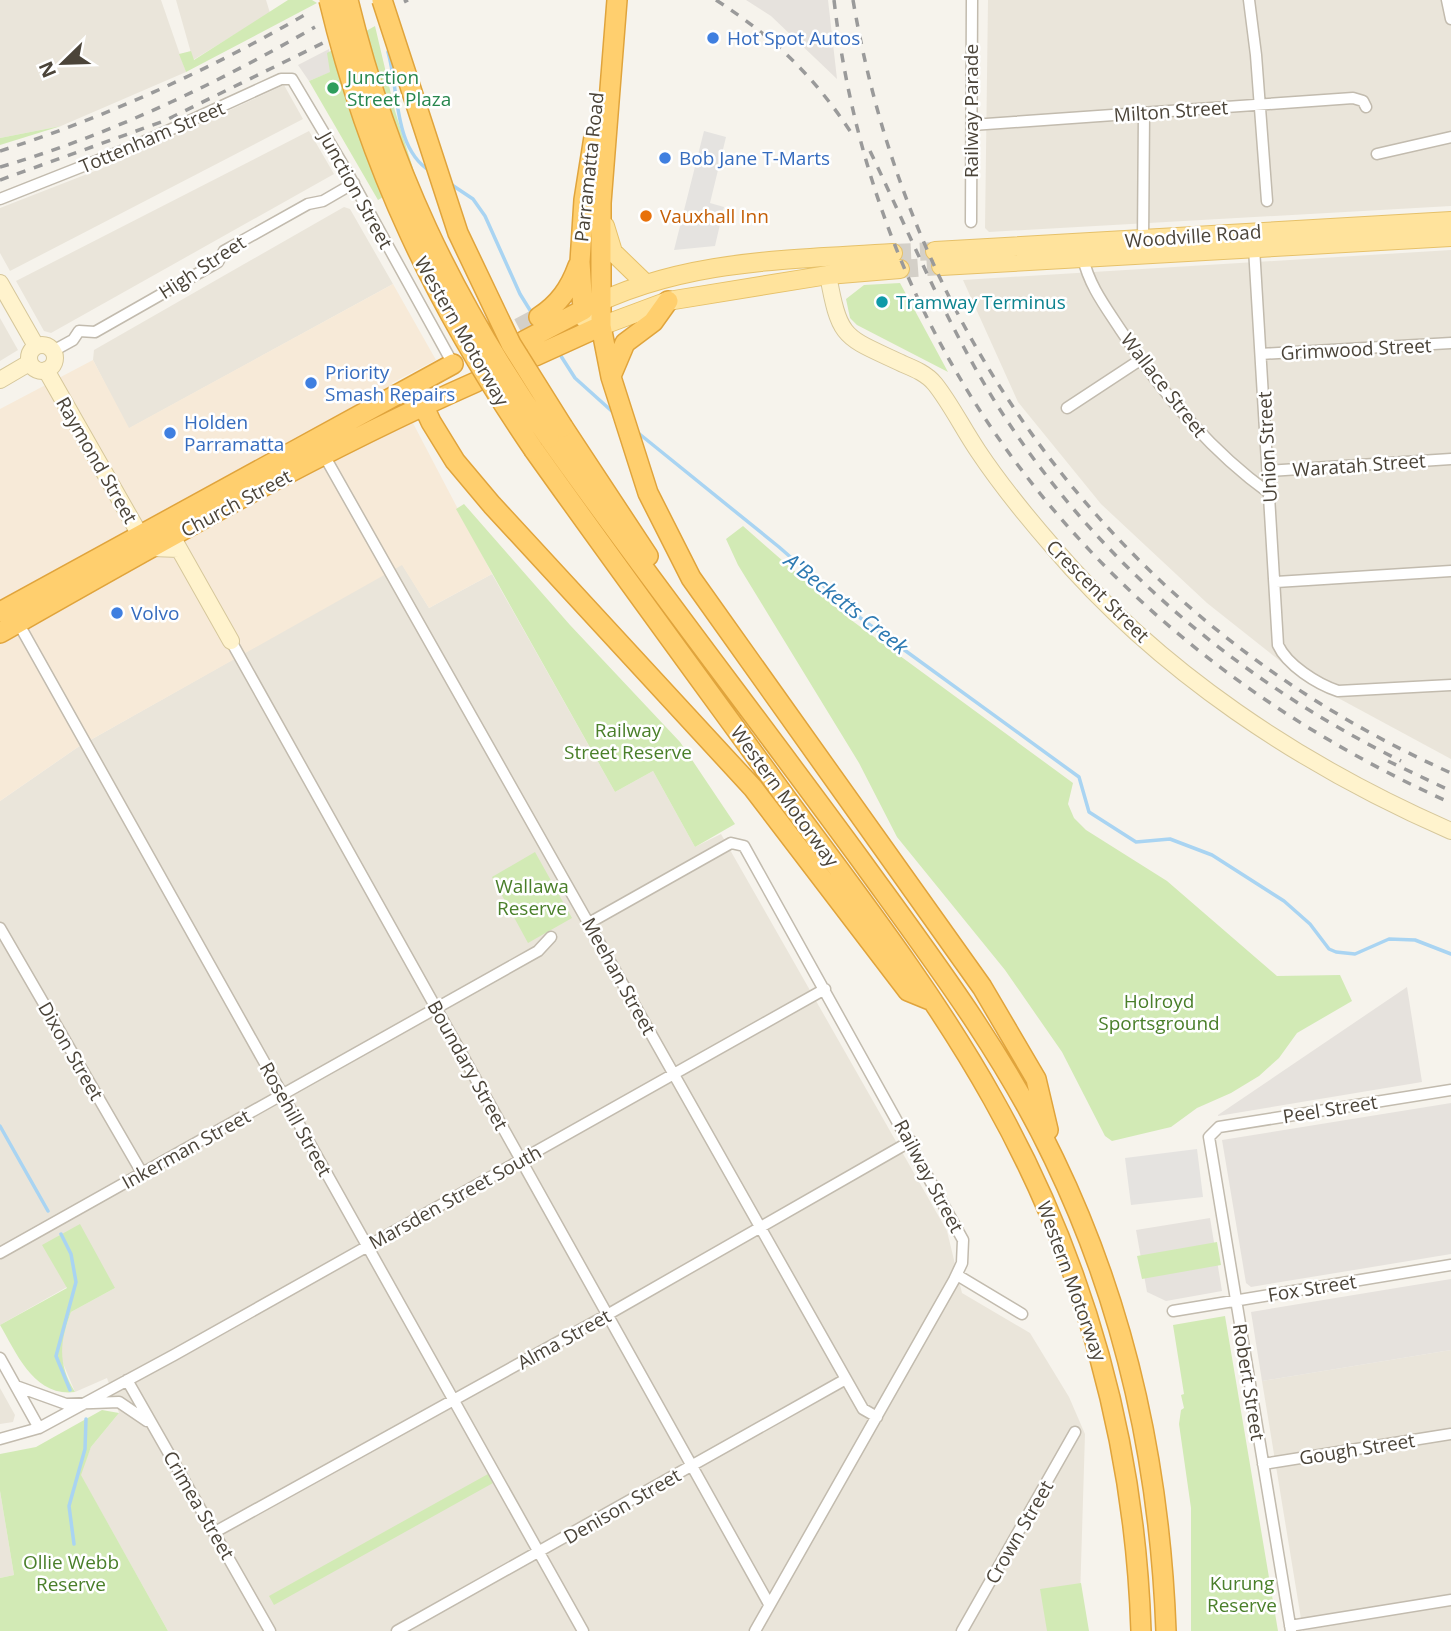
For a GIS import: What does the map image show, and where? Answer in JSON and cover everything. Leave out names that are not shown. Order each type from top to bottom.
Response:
[{"type":"highway","name":"Western Motorway","points":[[329,0],[366,131],[405,228],[464,343],[548,438],[621,539],[702,643],[961,998],[1017,1088],[1055,1162],[1103,1279],[1139,1407],[1160,1536],[1166,1631]]},
{"type":"highway","name":"Western Motorway","points":[[348,0],[385,130],[437,254],[483,340],[931,1000],[992,1097],[1029,1167],[1085,1307],[1119,1433],[1137,1558],[1140,1631]]},
{"type":"highway","name":"Western Motorway","points":[[382,0],[458,233],[511,344],[548,438]]},
{"type":"highway","name":"Parramatta Road","points":[[606,0],[580,262],[584,309],[611,377],[648,493],[691,578],[982,987],[1035,1079],[1055,1162]]},
{"type":"highway","name":"Parramatta Road","points":[[584,309],[601,203],[617,0]]},
{"type":"highway","points":[[539,317],[561,298],[572,282],[580,262]]},
{"type":"highway","points":[[611,377],[625,343],[653,322],[668,301]]},
{"type":"highway","points":[[584,309],[529,349],[593,330]]},
{"type":"highway","name":"Church Street","points":[[0,633],[9,614],[146,541],[174,515],[415,387],[453,364]]},
{"type":"highway","name":"Church Street","points":[[146,541],[175,543],[325,457],[476,382]]},
{"type":"highway","points":[[415,387],[443,443],[492,505],[753,788],[908,991],[931,1000]]},
{"type":"main road","points":[[601,203],[609,246],[621,263],[646,284]]},
{"type":"main road","name":"Woodville Road","points":[[1451,220],[1143,247],[938,259],[1083,258],[1143,247],[1254,248],[1451,237]]},
{"type":"main road","points":[[584,309],[646,284],[708,267],[757,262],[897,261],[668,301],[593,330]]},
{"type":"main road","points":[[757,262],[821,269],[828,275]]},
{"type":"street","name":"Railway Parade","points":[[971,222],[972,0]]},
{"type":"street","points":[[1248,0],[1256,55],[1267,201]]},
{"type":"street","points":[[1447,0],[1451,19]]},
{"type":"street","name":"Tottenham Street","points":[[0,199],[139,144],[281,79],[292,79],[299,89]]},
{"type":"street","name":"Junction Street","points":[[299,89],[453,364]]},
{"type":"street","name":"Milton Street","points":[[972,125],[1353,98],[1360,99],[1366,107]]},
{"type":"street","points":[[1143,247],[1144,112]]},
{"type":"street","points":[[1377,154],[1451,137]]},
{"type":"street","name":"High Street","points":[[53,351],[73,340],[79,331],[95,332],[218,262],[224,251],[308,204],[323,201],[354,183]]},
{"type":"street","name":"Union Street","points":[[1254,248],[1278,645],[1284,657],[1326,687],[1338,691],[1451,685]]},
{"type":"street","name":"Wallace Street","points":[[1083,258],[1095,290],[1140,360],[1177,408],[1220,454],[1269,493]]},
{"type":"street","name":"Crescent Street","points":[[828,275],[836,319],[845,333],[930,379],[996,476],[1055,549],[1151,645],[1288,747],[1362,789],[1451,831]]},
{"type":"street","points":[[0,283],[36,346]]},
{"type":"street","name":"Grimwood Street","points":[[1261,354],[1451,343]]},
{"type":"street","points":[[36,346],[48,346],[53,351],[54,363],[46,370],[36,370],[29,363],[30,351],[36,346]]},
{"type":"street","points":[[1066,408],[1140,360]]},
{"type":"street","points":[[0,380],[29,363]]},
{"type":"street","name":"Raymond Street","points":[[46,370],[146,541]]},
{"type":"street","name":"Meehan Street","points":[[325,457],[863,1409],[877,1417]]},
{"type":"street","name":"Waratah Street","points":[[1268,471],[1451,459]]},
{"type":"street","points":[[174,515],[175,543]]},
{"type":"street","name":"Boundary Street","points":[[175,543],[769,1605]]},
{"type":"street","points":[[1276,582],[1451,571]]},
{"type":"street","name":"Rosehill Street","points":[[9,614],[283,1095],[583,1631]]},
{"type":"street","name":"Railway Street","points":[[589,923],[731,844],[740,844],[747,849],[961,1232],[963,1256],[957,1275],[755,1631]]},
{"type":"street","name":"Dixon Street","points":[[0,928],[142,1173]]},
{"type":"street","name":"Inkerman Street","points":[[0,1253],[538,951],[551,937]]},
{"type":"street","name":"Marsden Street South","points":[[0,1439],[39,1428],[127,1380],[825,989]]},
{"type":"street","name":"Peel Street","points":[[1210,1133],[1219,1127],[1451,1090]]},
{"type":"street","name":"Robert Street","points":[[1210,1133],[1209,1141],[1235,1301],[1291,1629]]},
{"type":"street","name":"Alma Street","points":[[215,1532],[607,1315],[911,1141]]},
{"type":"street","name":"Fox Street","points":[[1173,1311],[1451,1265]]},
{"type":"street","points":[[957,1275],[1022,1314]]},
{"type":"street","points":[[0,1358],[39,1428]]},
{"type":"street","name":"Denison Street","points":[[397,1631],[846,1379]]},
{"type":"street","name":"Crimea Street","points":[[127,1380],[270,1631]]},
{"type":"street","points":[[16,1387],[53,1401],[83,1404],[119,1402],[133,1409],[155,1428]]},
{"type":"street","name":"Crown Street","points":[[962,1631],[1075,1432]]},
{"type":"street","name":"Gough Street","points":[[1262,1464],[1451,1434]]},
{"type":"street","points":[[1291,1629],[1451,1600]]},
{"type":"shaded area","points":[[0,0],[161,0],[186,72],[61,126],[0,138]]},
{"type":"shaded area","points":[[176,0],[266,0],[270,13],[193,60]]},
{"type":"shaded area","points":[[746,0],[828,0],[837,79],[771,16]]},
{"type":"shaded area","points":[[988,0],[1451,0],[1451,206],[989,232],[985,228]]},
{"type":"shaded area","points":[[329,49],[331,72],[309,81],[298,65]]},
{"type":"shaded area","points":[[284,85],[303,119],[10,271],[0,253],[0,208],[118,162]]},
{"type":"shaded area","points":[[309,131],[334,174],[51,333],[44,331],[16,281]]},
{"type":"shaded area","points":[[704,131],[726,137],[710,203],[724,207],[715,246],[674,250]]},
{"type":"shaded area","points":[[344,207],[350,209],[393,284],[128,429],[93,360],[94,350]]},
{"type":"shaded area","points":[[1451,250],[1451,759],[1303,679],[1207,603],[1101,504],[1018,402],[963,280]]},
{"type":"shaded area","points":[[393,284],[436,360],[392,383],[492,574],[429,608],[402,565],[78,747],[0,801],[0,409],[93,360],[129,428]]},
{"type":"shaded area","points":[[0,318],[18,350],[0,361]]},
{"type":"shaded area","points":[[402,564],[429,608],[492,574],[615,792],[653,771],[695,847],[721,834],[947,1231],[962,1293],[1030,1333],[1069,1397],[1085,1434],[1079,1631],[168,1631],[80,1474],[91,1447],[119,1413],[107,1378],[75,1392],[62,1361],[62,1338],[71,1312],[115,1288],[67,1287],[0,1325],[0,801],[78,747]]},
{"type":"shaded area","points":[[1407,987],[1422,1082],[1218,1116],[1218,1115]]},
{"type":"shaded area","points":[[1451,1103],[1451,1254],[1251,1287],[1246,1283],[1222,1140]]},
{"type":"shaded area","points":[[1197,1149],[1203,1197],[1131,1205],[1125,1158]]},
{"type":"shaded area","points":[[1210,1218],[1222,1291],[1166,1301],[1147,1292],[1136,1230]]},
{"type":"shaded area","points":[[1451,1279],[1451,1350],[1262,1381],[1251,1312]]},
{"type":"shaded area","points":[[1451,1350],[1451,1631],[1303,1631],[1262,1381]]},
{"type":"shaded area","points":[[0,1388],[15,1415],[13,1422],[0,1424]]},
{"type":"shaded area","points":[[0,1491],[14,1575],[0,1578]]},
{"type":"green space","points":[[288,0],[312,0],[317,3],[186,72],[179,54],[191,51],[194,60]]},
{"type":"green space","name":"Junction Street Plaza","points":[[375,26],[395,111],[416,178],[378,200],[309,81],[330,72],[327,53]]},
{"type":"green space","points":[[61,126],[0,145],[0,138]]},
{"type":"green space","points":[[900,283],[948,372],[857,325],[850,318],[846,299],[864,285]]},
{"type":"green space","name":"Railway Street Reserve","points":[[464,504],[570,625],[680,742],[735,824],[695,847],[653,771],[615,792],[456,509]]},
{"type":"green space","name":"Holroyd Sportsground","points":[[743,526],[847,617],[1073,783],[1068,804],[1074,818],[1086,830],[1167,881],[1277,976],[1340,975],[1352,1001],[1297,1033],[1279,1058],[1259,1076],[1231,1093],[1197,1108],[1171,1127],[1112,1141],[1105,1136],[1062,1052],[1005,970],[897,837],[859,763],[738,565],[726,539]]},
{"type":"green space","name":"Wallawa Reserve","points":[[535,852],[572,918],[528,943],[492,877]]},
{"type":"green space","points":[[80,1224],[115,1288],[71,1312],[64,1333],[62,1352],[65,1371],[75,1392],[61,1392],[48,1388],[28,1371],[0,1325],[67,1288],[42,1245]]},
{"type":"green space","points":[[1217,1242],[1221,1265],[1142,1279],[1137,1256]]},
{"type":"green space","name":"Kurung Reserve","points":[[1225,1316],[1278,1631],[1191,1631],[1191,1508],[1179,1424],[1181,1410],[1184,1408],[1181,1395],[1184,1394],[1173,1325]]},
{"type":"green space","name":"Ollie Webb Reserve","points":[[102,1410],[119,1413],[91,1447],[81,1475],[168,1631],[0,1631],[0,1578],[14,1575],[0,1491],[0,1454],[36,1447]]},
{"type":"green space","points":[[488,1474],[493,1483],[274,1605],[269,1596]]},
{"type":"green space","points":[[1081,1583],[1089,1631],[1047,1631],[1040,1589]]},
{"type":"waterway","name":"A'Becketts Creek","points":[[388,52],[403,133],[418,161],[430,171]]},
{"type":"waterway","name":"A'Becketts Creek","points":[[449,183],[473,199],[485,216],[520,294],[533,315]]},
{"type":"waterway","name":"A'Becketts Creek","points":[[559,353],[575,378],[615,414]]},
{"type":"waterway","name":"A'Becketts Creek","points":[[637,432],[779,547],[859,617],[1079,777],[1089,812],[1136,842],[1170,839],[1212,855],[1284,901],[1310,924],[1329,949],[1336,952],[1355,954],[1389,939],[1415,940],[1451,954]]},
{"type":"waterway","points":[[0,1126],[48,1211]]},
{"type":"waterway","points":[[61,1234],[71,1254],[76,1282],[56,1356],[70,1390]]},
{"type":"waterway","points":[[74,1544],[69,1506],[85,1449],[86,1419]]},
{"type":"tunnel","points":[[893,253],[935,251]]},
{"type":"tunnel","points":[[900,269],[941,266]]},
{"type":"tunnel","points":[[493,341],[539,317]]},
{"type":"railway","points":[[404,2],[408,0]]},
{"type":"railway","points":[[716,0],[757,29],[793,61],[824,96],[854,137]]},
{"type":"railway","points":[[834,0],[859,135],[901,261],[960,378],[1033,485],[1120,581],[1219,667],[1330,741],[1451,803]]},
{"type":"railway","points":[[853,0],[882,127],[926,247],[983,360],[1053,463],[1136,557],[1230,640],[1335,713],[1451,773]]},
{"type":"railway","points":[[0,151],[80,123],[158,90],[308,13]]},
{"type":"railway","points":[[0,167],[122,124],[201,88],[315,27]]},
{"type":"railway","points":[[0,180],[164,121],[323,43]]},
{"type":"railway","points":[[870,151],[934,287],[986,387],[1044,473],[1086,524],[1132,572],[1232,658],[1343,730],[1401,761]]},
{"type":"railway","points":[[1388,761],[1451,791]]},
{"type":"place","name":"Hot Spot Autos","points":[[713,38]]},
{"type":"place","name":"Junction Street Plaza","points":[[333,88]]},
{"type":"place","name":"Bob Jane T-Marts","points":[[665,158]]},
{"type":"place","name":"Vauxhall Inn","points":[[646,216]]},
{"type":"place","name":"Tramway Terminus","points":[[882,302]]},
{"type":"place","name":"Priority Smash Repairs","points":[[311,383]]},
{"type":"place","name":"Holden Parramatta","points":[[170,433]]},
{"type":"place","name":"Volvo","points":[[117,613]]}]
